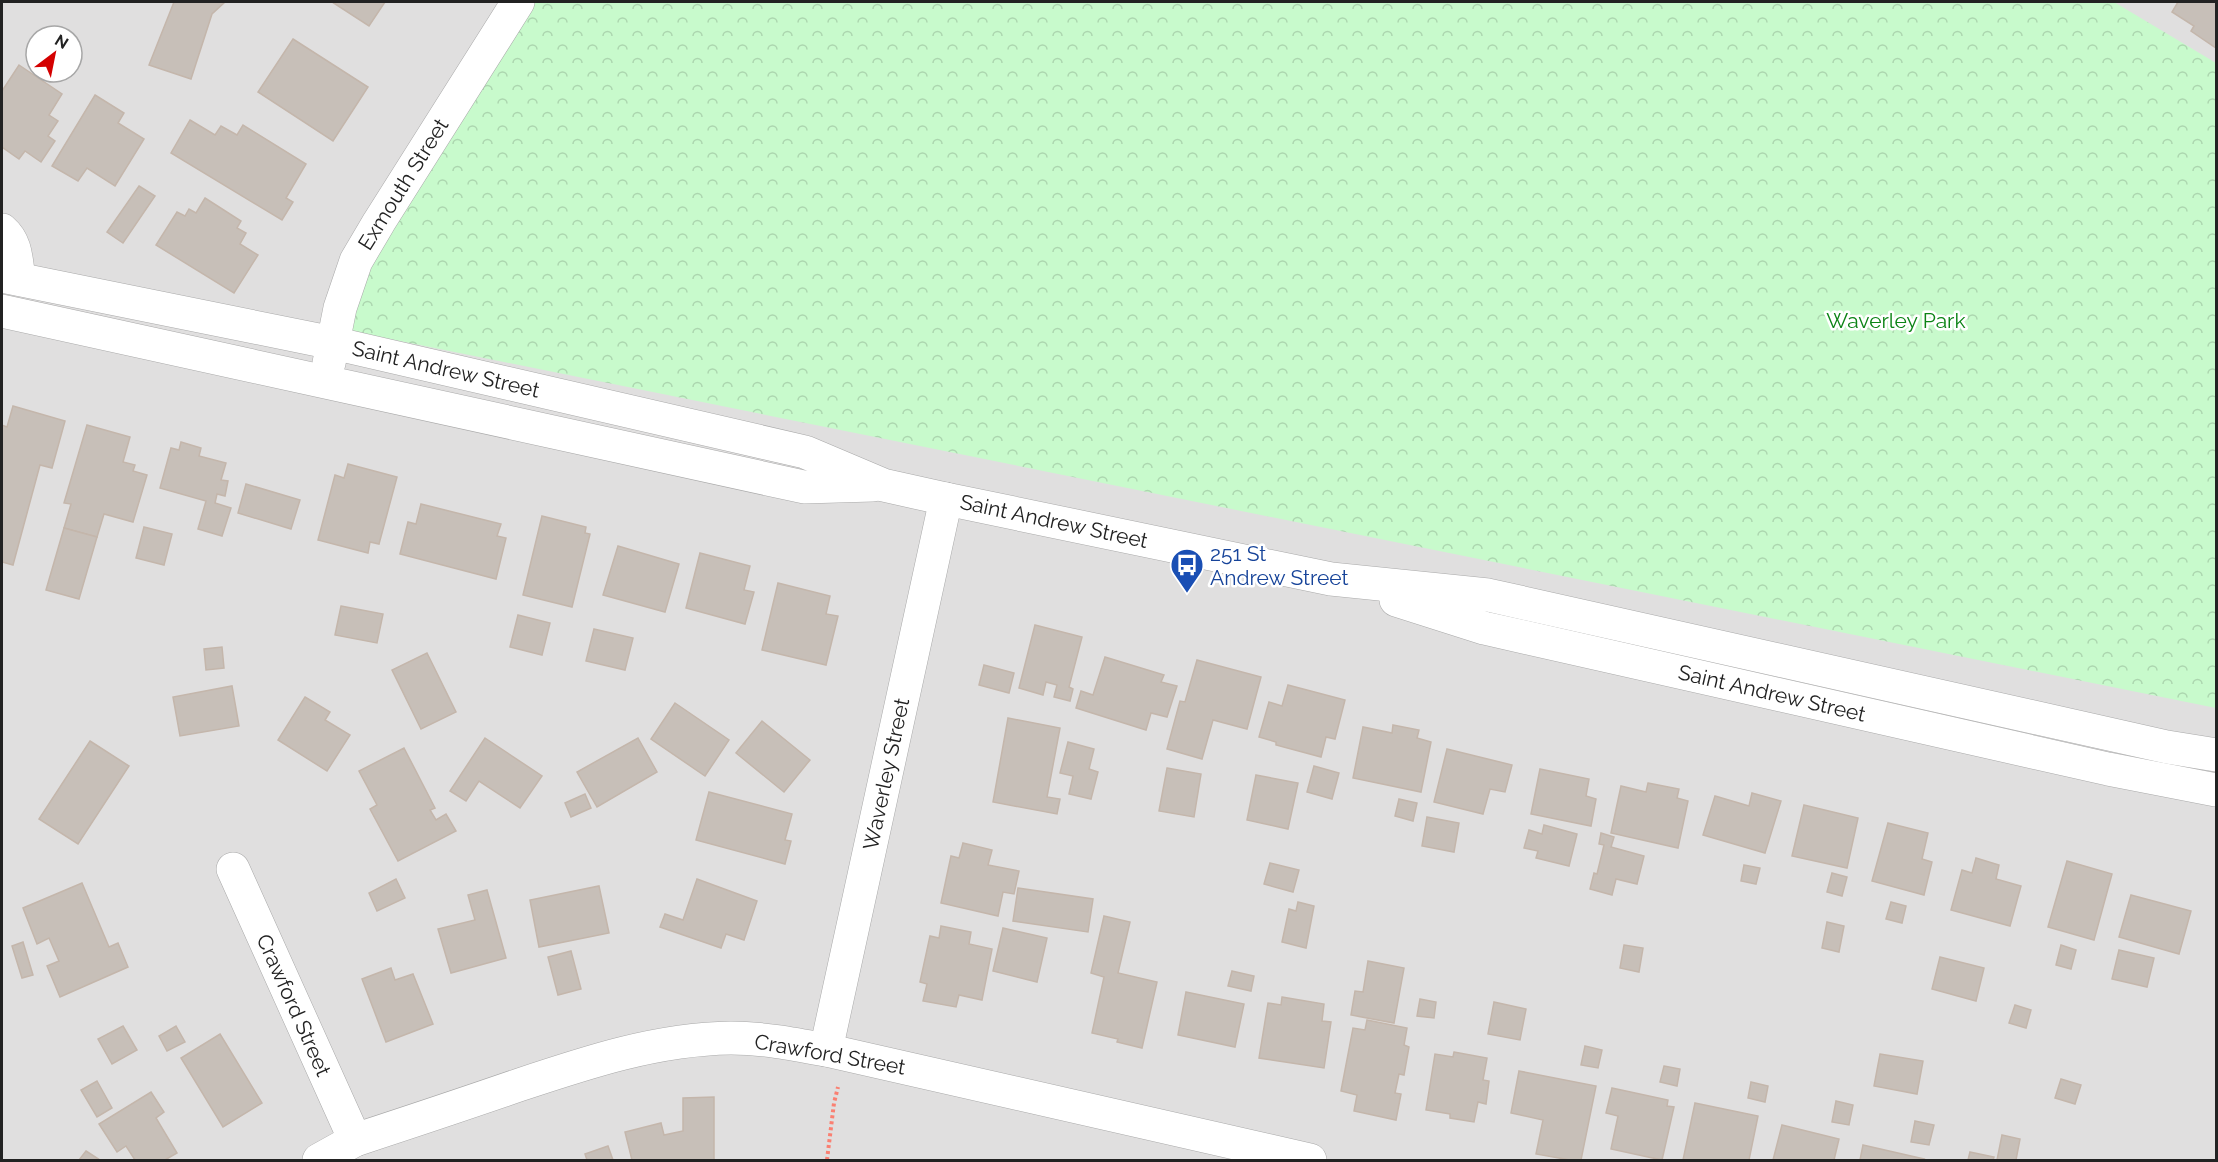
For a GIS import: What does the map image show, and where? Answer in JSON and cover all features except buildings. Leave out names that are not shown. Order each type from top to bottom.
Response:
[{"type":"street","name":"Exmouth Street","points":[[326,383],[340,308],[356,261],[518,2]]},
{"type":"street","points":[[2,230],[15,247],[10,277]]},
{"type":"street","name":"Saint Andrew Street","points":[[10,277],[333,343],[805,452],[883,485],[946,499],[1331,579],[1488,596],[2167,747],[2217,755]]},
{"type":"street","name":"Saint Andrew Street","points":[[2,311],[804,488],[883,485]]},
{"type":"street","name":"Waverley Street","points":[[826,1050],[946,499]]},
{"type":"street","name":"Saint Andrew Street","points":[[1331,579],[1484,628],[2119,771],[2217,790]]},
{"type":"street","name":"Crawford Street","points":[[233,870],[355,1140]]},
{"type":"street","name":"Crawford Street","points":[[320,1161],[355,1140],[597,1059],[692,1040],[732,1038],[778,1041],[826,1050],[1310,1161]]},
{"type":"path","points":[[827,1161],[838,1086]]},
{"type":"shaded area","points":[[2,2],[2216,2],[2216,1160],[2,1160]]},
{"type":"green space","name":"Waverley Park","points":[[532,2],[2114,2],[2216,63],[2216,708],[321,325]]},
{"type":"place","name":"251 St Andrew Street","points":[[1187,594]]}]
